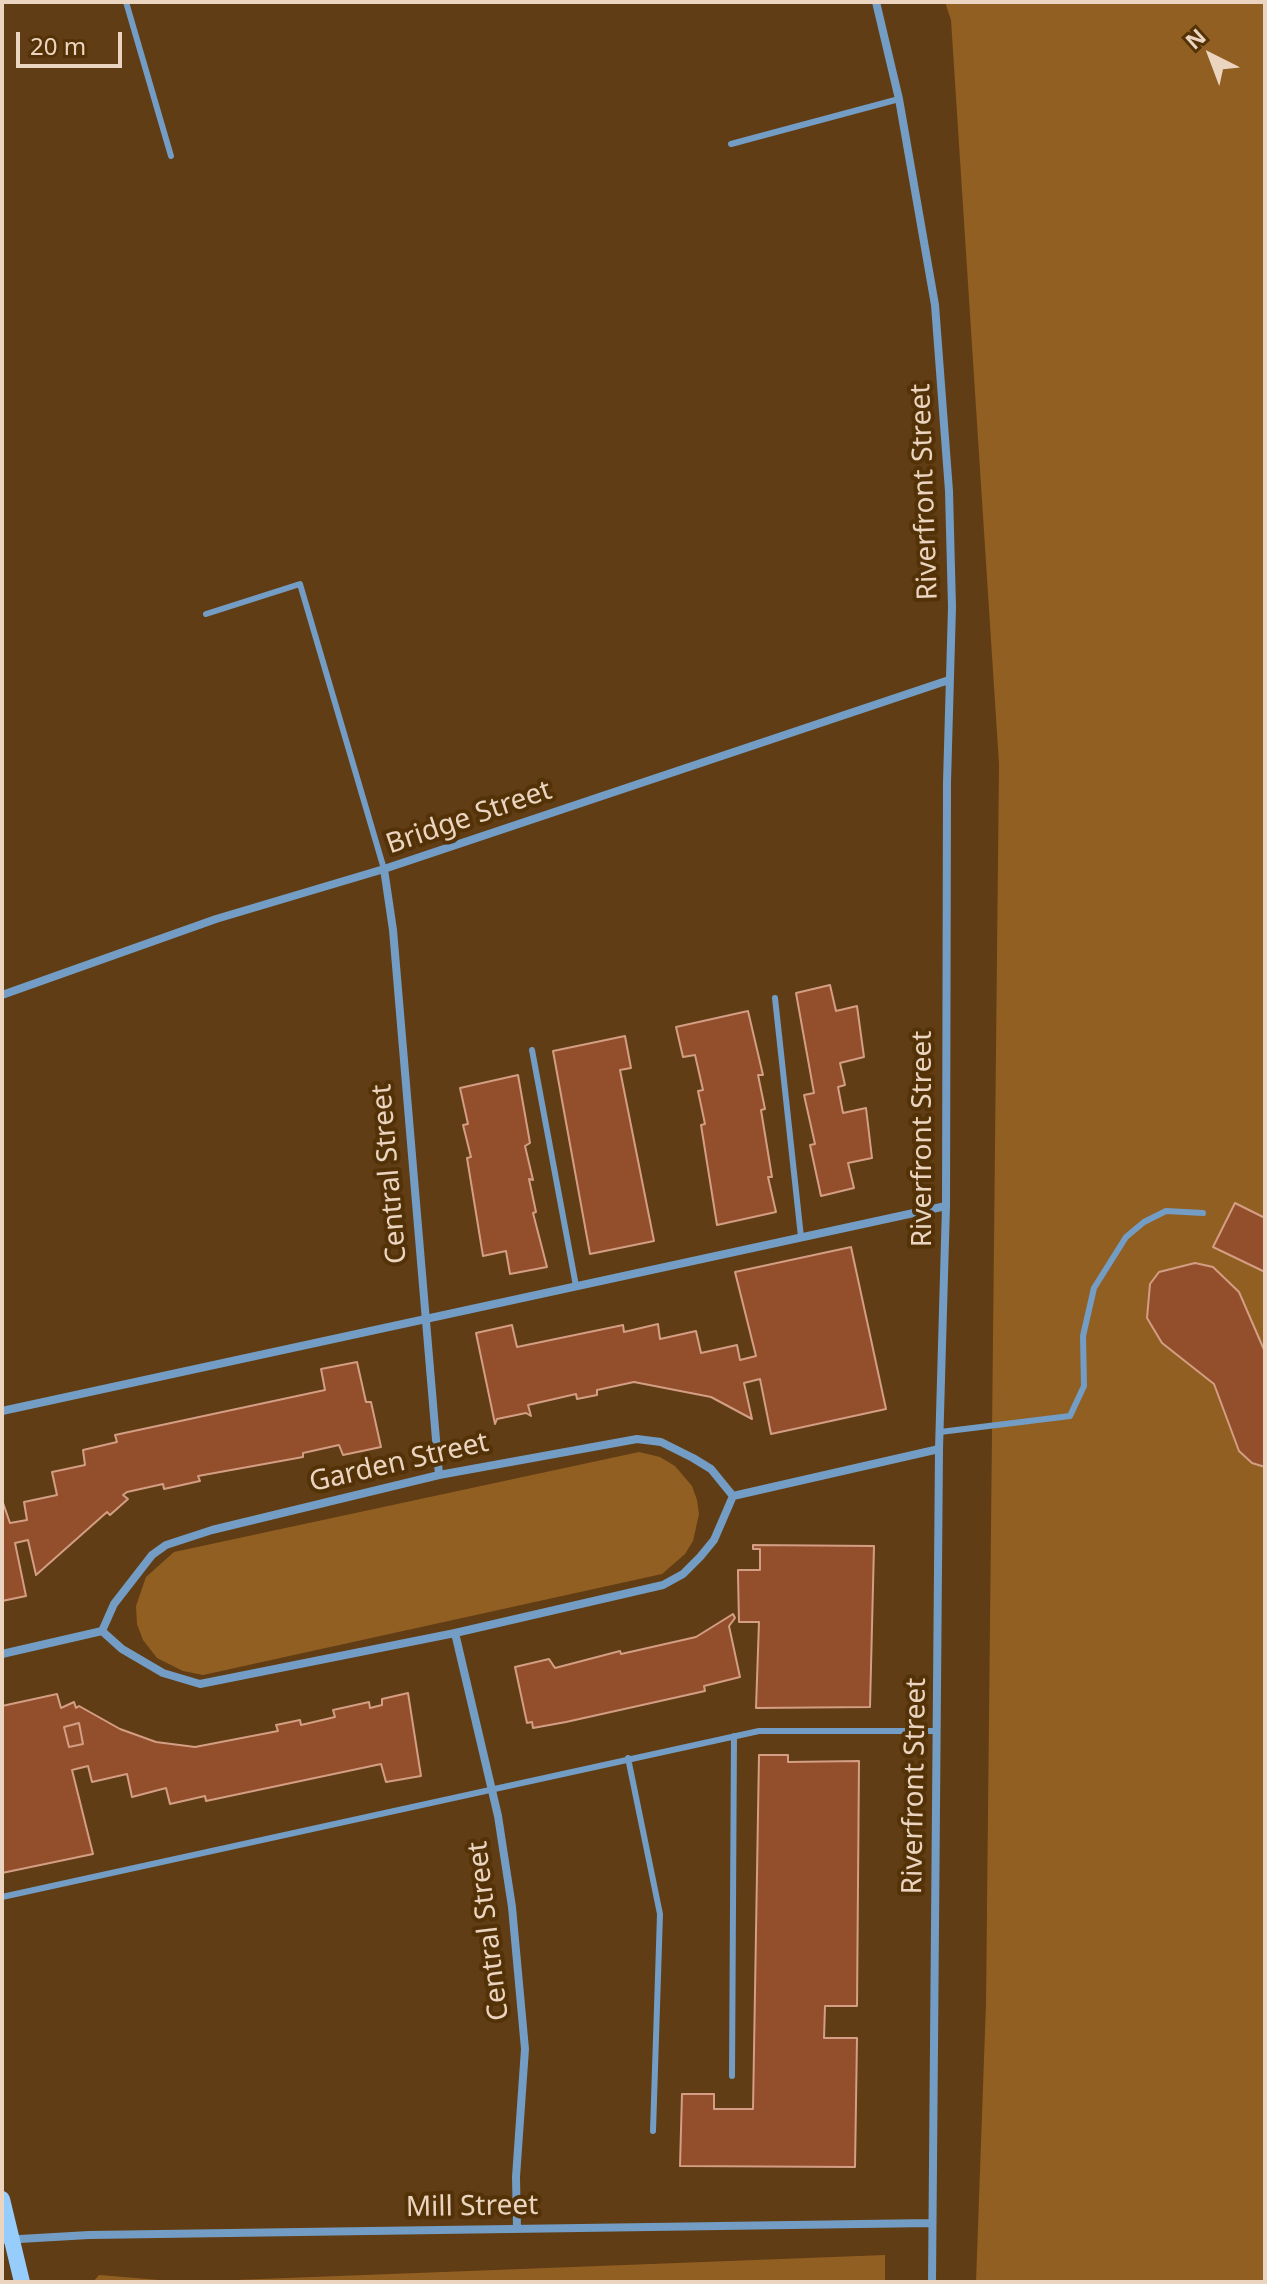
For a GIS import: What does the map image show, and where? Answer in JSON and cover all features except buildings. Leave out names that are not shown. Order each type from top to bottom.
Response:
[{"type":"main road","points":[[2,2199],[8,2239],[22,2282]]},
{"type":"street","name":"Riverfront Street","points":[[876,2],[899,99],[935,305],[943,375],[952,593],[946,1206],[939,1449],[932,2282]]},
{"type":"street","name":"Bridge Street","points":[[2,995],[216,919],[384,869],[949,680]]},
{"type":"street","name":"Central Street","points":[[384,869],[393,930],[439,1475]]},
{"type":"street","points":[[2,1411],[946,1206]]},
{"type":"street","name":"Garden Street","points":[[102,1631],[114,1604],[152,1555],[166,1545],[212,1530],[439,1475],[637,1439],[661,1442],[693,1458],[711,1469],[733,1496]]},
{"type":"street","points":[[2,1654],[102,1631],[122,1649],[163,1673],[200,1684],[455,1633],[663,1585],[683,1574],[714,1540],[733,1496],[939,1449]]},
{"type":"street","name":"Central Street","points":[[455,1633],[491,1788],[512,1907],[525,2049],[516,2177],[517,2228]]},
{"type":"street","name":"Mill Street","points":[[8,2239],[931,2223]]},
{"type":"lane","points":[[126,2],[171,156]]},
{"type":"lane","points":[[731,144],[899,99]]},
{"type":"lane","points":[[206,614],[300,584],[384,869]]},
{"type":"lane","points":[[775,998],[801,1237]]},
{"type":"lane","points":[[532,1050],[576,1286]]},
{"type":"lane","points":[[940,1432],[1070,1416],[1084,1386],[1083,1336],[1094,1288],[1126,1237],[1144,1222],[1166,1211],[1203,1213]]},
{"type":"lane","points":[[2,1897],[759,1731],[937,1731]]},
{"type":"lane","points":[[732,2076],[734,1736]]},
{"type":"lane","points":[[628,1758],[660,1914],[653,2131]]},
{"type":"shaded area","points":[[945,2],[1265,2],[1265,2282],[976,2282],[986,2003],[999,764],[951,20]]},
{"type":"shaded area","points":[[639,1452],[660,1457],[675,1466],[692,1486],[697,1500],[699,1514],[693,1541],[685,1554],[662,1574],[203,1675],[183,1671],[157,1658],[143,1640],[137,1624],[136,1606],[146,1577],[174,1552]]},
{"type":"shaded area","points":[[885,2255],[885,2282],[183,2282]]},
{"type":"shaded area","points":[[99,2275],[183,2282],[93,2282]]}]
